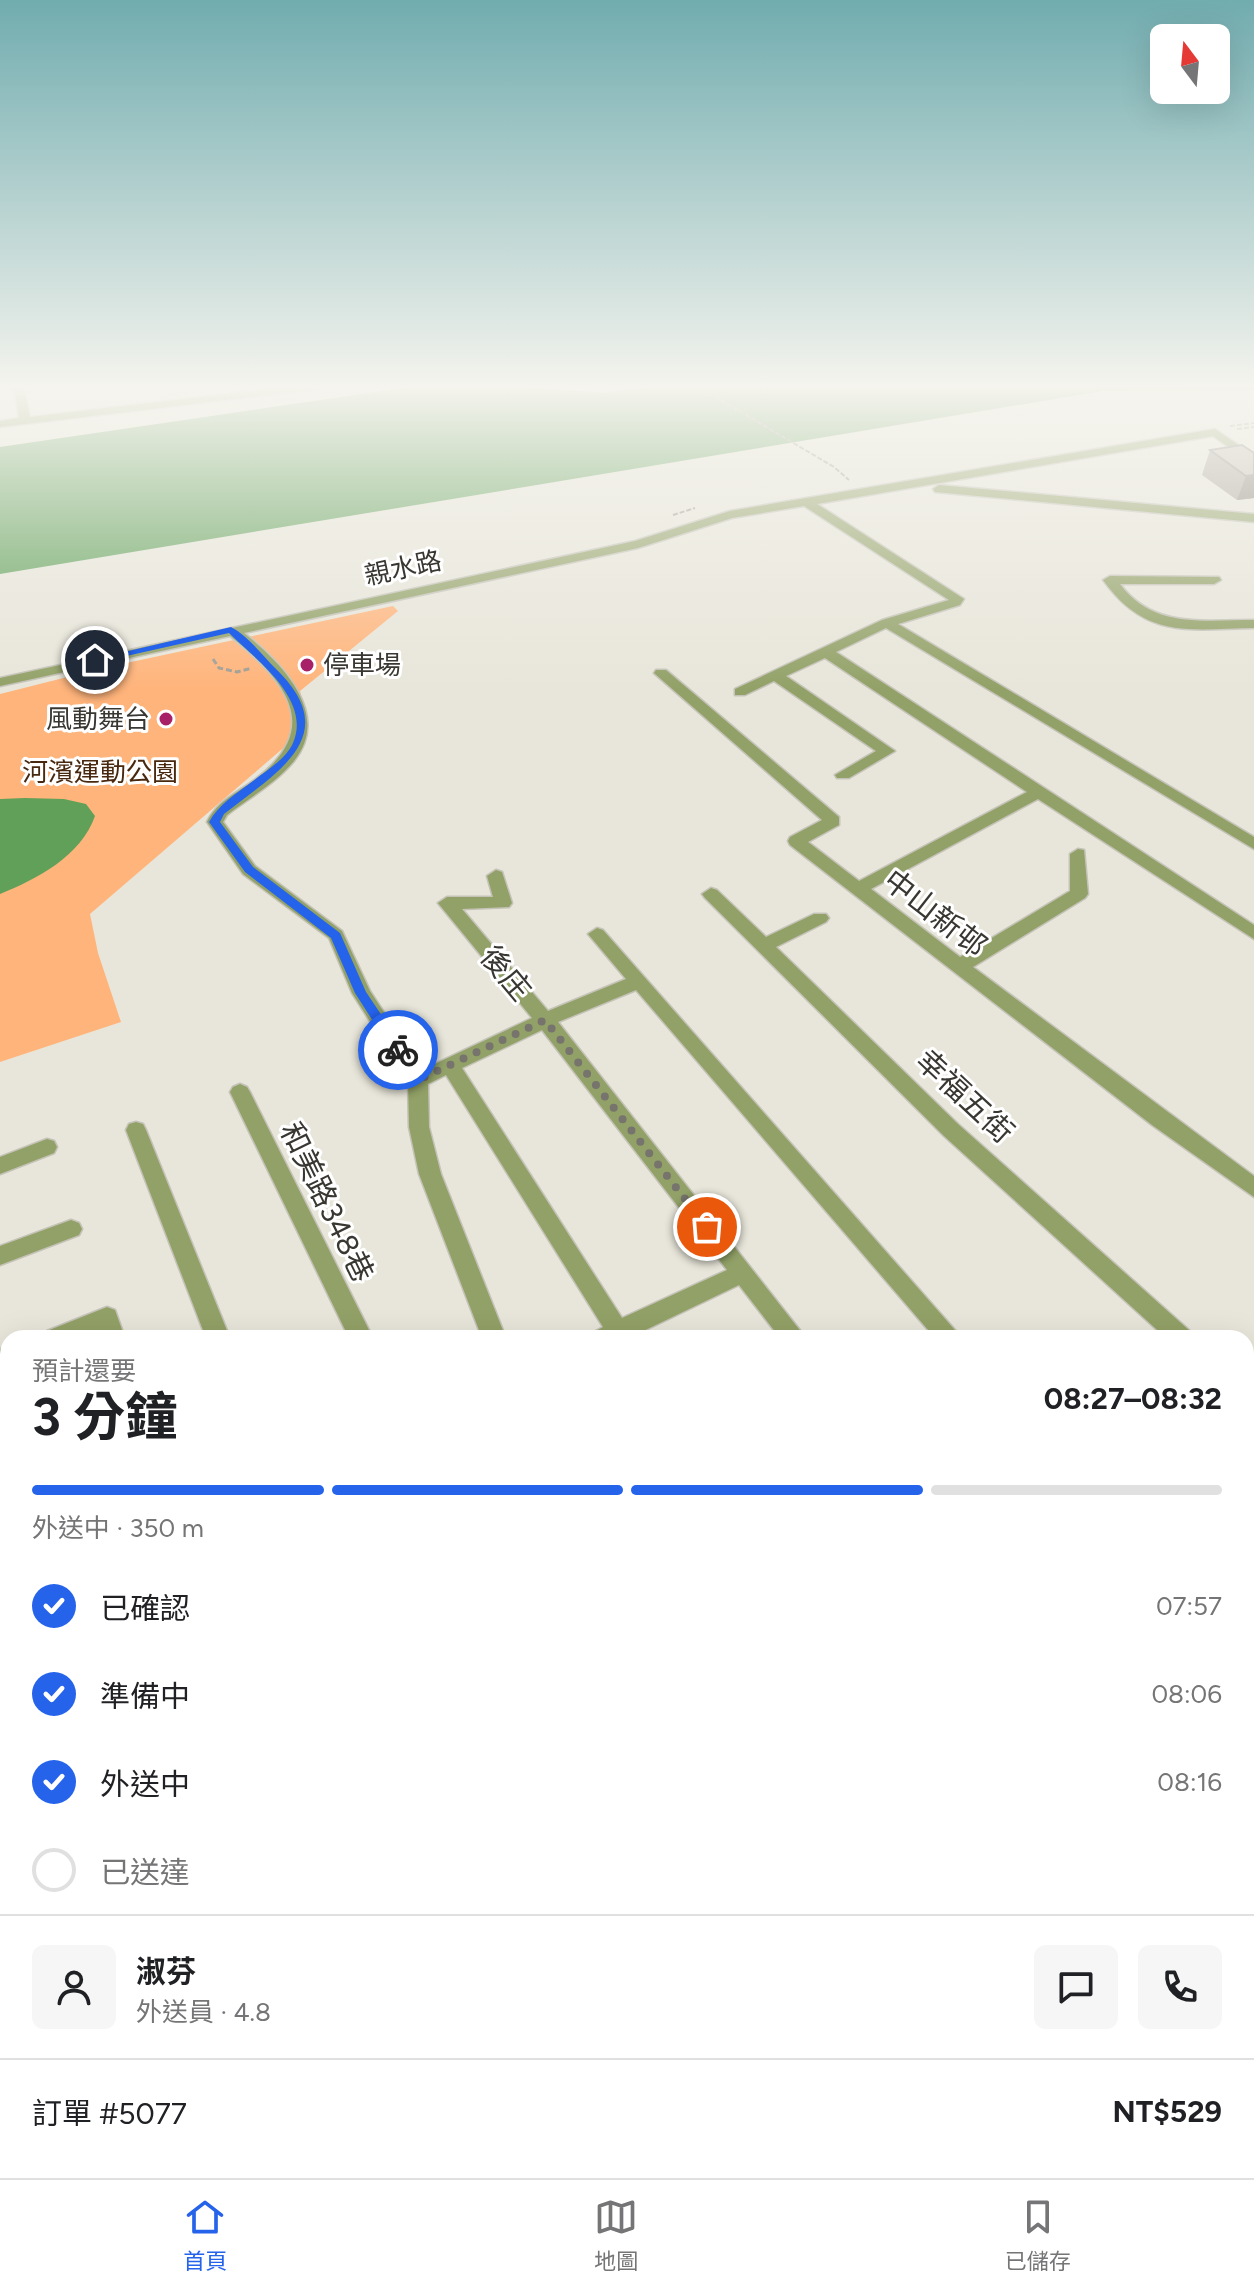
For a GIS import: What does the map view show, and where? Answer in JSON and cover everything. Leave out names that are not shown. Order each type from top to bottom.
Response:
[{"type":"street","name":"親水路","points":[[0,682],[638,544],[730,515],[901,488]]},
{"type":"street","points":[[929,488],[1254,518]]},
{"type":"street","points":[[740,692],[887,623],[957,599],[808,503]]},
{"type":"street","points":[[1214,580],[1110,580],[1120,596],[1157,622],[1254,624]]},
{"type":"street","points":[[887,623],[1254,844]]},
{"type":"street","points":[[231,630],[287,685],[299,709],[301,728],[298,743],[287,759],[220,812],[215,822],[249,870],[336,935],[361,993],[418,1080],[419,1127],[430,1174],[491,1330]]},
{"type":"street","points":[[827,653],[1254,933]]},
{"type":"street","name":"中山新邨","points":[[661,673],[833,821],[796,841],[958,967],[1254,1188]]},
{"type":"street","points":[[776,676],[887,751],[843,775]]},
{"type":"street","points":[[858,889],[1039,792]]},
{"type":"street","points":[[958,967],[1079,894],[1078,854]]},
{"type":"street","name":"後庄","points":[[496,876],[503,903],[447,903],[545,1020],[788,1330]]},
{"type":"street","name":"幸福五街","points":[[711,894],[951,1130],[1173,1330]]},
{"type":"street","points":[[764,946],[820,918]]},
{"type":"street","points":[[597,934],[943,1330]]},
{"type":"street","points":[[418,1080],[545,1020],[638,982]]},
{"type":"street","points":[[449,1064],[611,1330]]},
{"type":"street","name":"和美路348巷","points":[[240,1092],[357,1330]]},
{"type":"street","points":[[136,1130],[215,1330]]},
{"type":"street","points":[[0,1166],[47,1147]]},
{"type":"street","points":[[0,1256],[71,1229]]},
{"type":"street","points":[[627,1330],[743,1273]]},
{"type":"street","points":[[75,1330],[107,1317],[111,1330]]},
{"type":"path","points":[[213,659],[219,668],[237,672],[270,665]]},
{"type":"green space","name":"河濱運動公園","points":[[393,606],[398,611],[300,691],[309,726],[90,914],[98,953],[121,1022],[0,1062],[0,694],[103,668]]},
{"type":"shaded area","points":[[0,488],[521,488],[0,574]]},
{"type":"shaded area","points":[[0,799],[64,799],[86,804],[95,816],[69,854],[43,873],[0,894]]},
{"type":"way so far","points":[[398,1050],[418,1080],[545,1020],[707,1227]]},
{"type":"place","name":"停車場","points":[[307,665]]},
{"type":"place","name":"風動舞台","points":[[166,719]]},
{"type":"route","points":[[95,660],[231,630],[255,650],[287,685],[299,709],[301,728],[298,743],[287,759],[220,812],[215,822],[249,870],[336,935],[361,993],[398,1050]]}]
